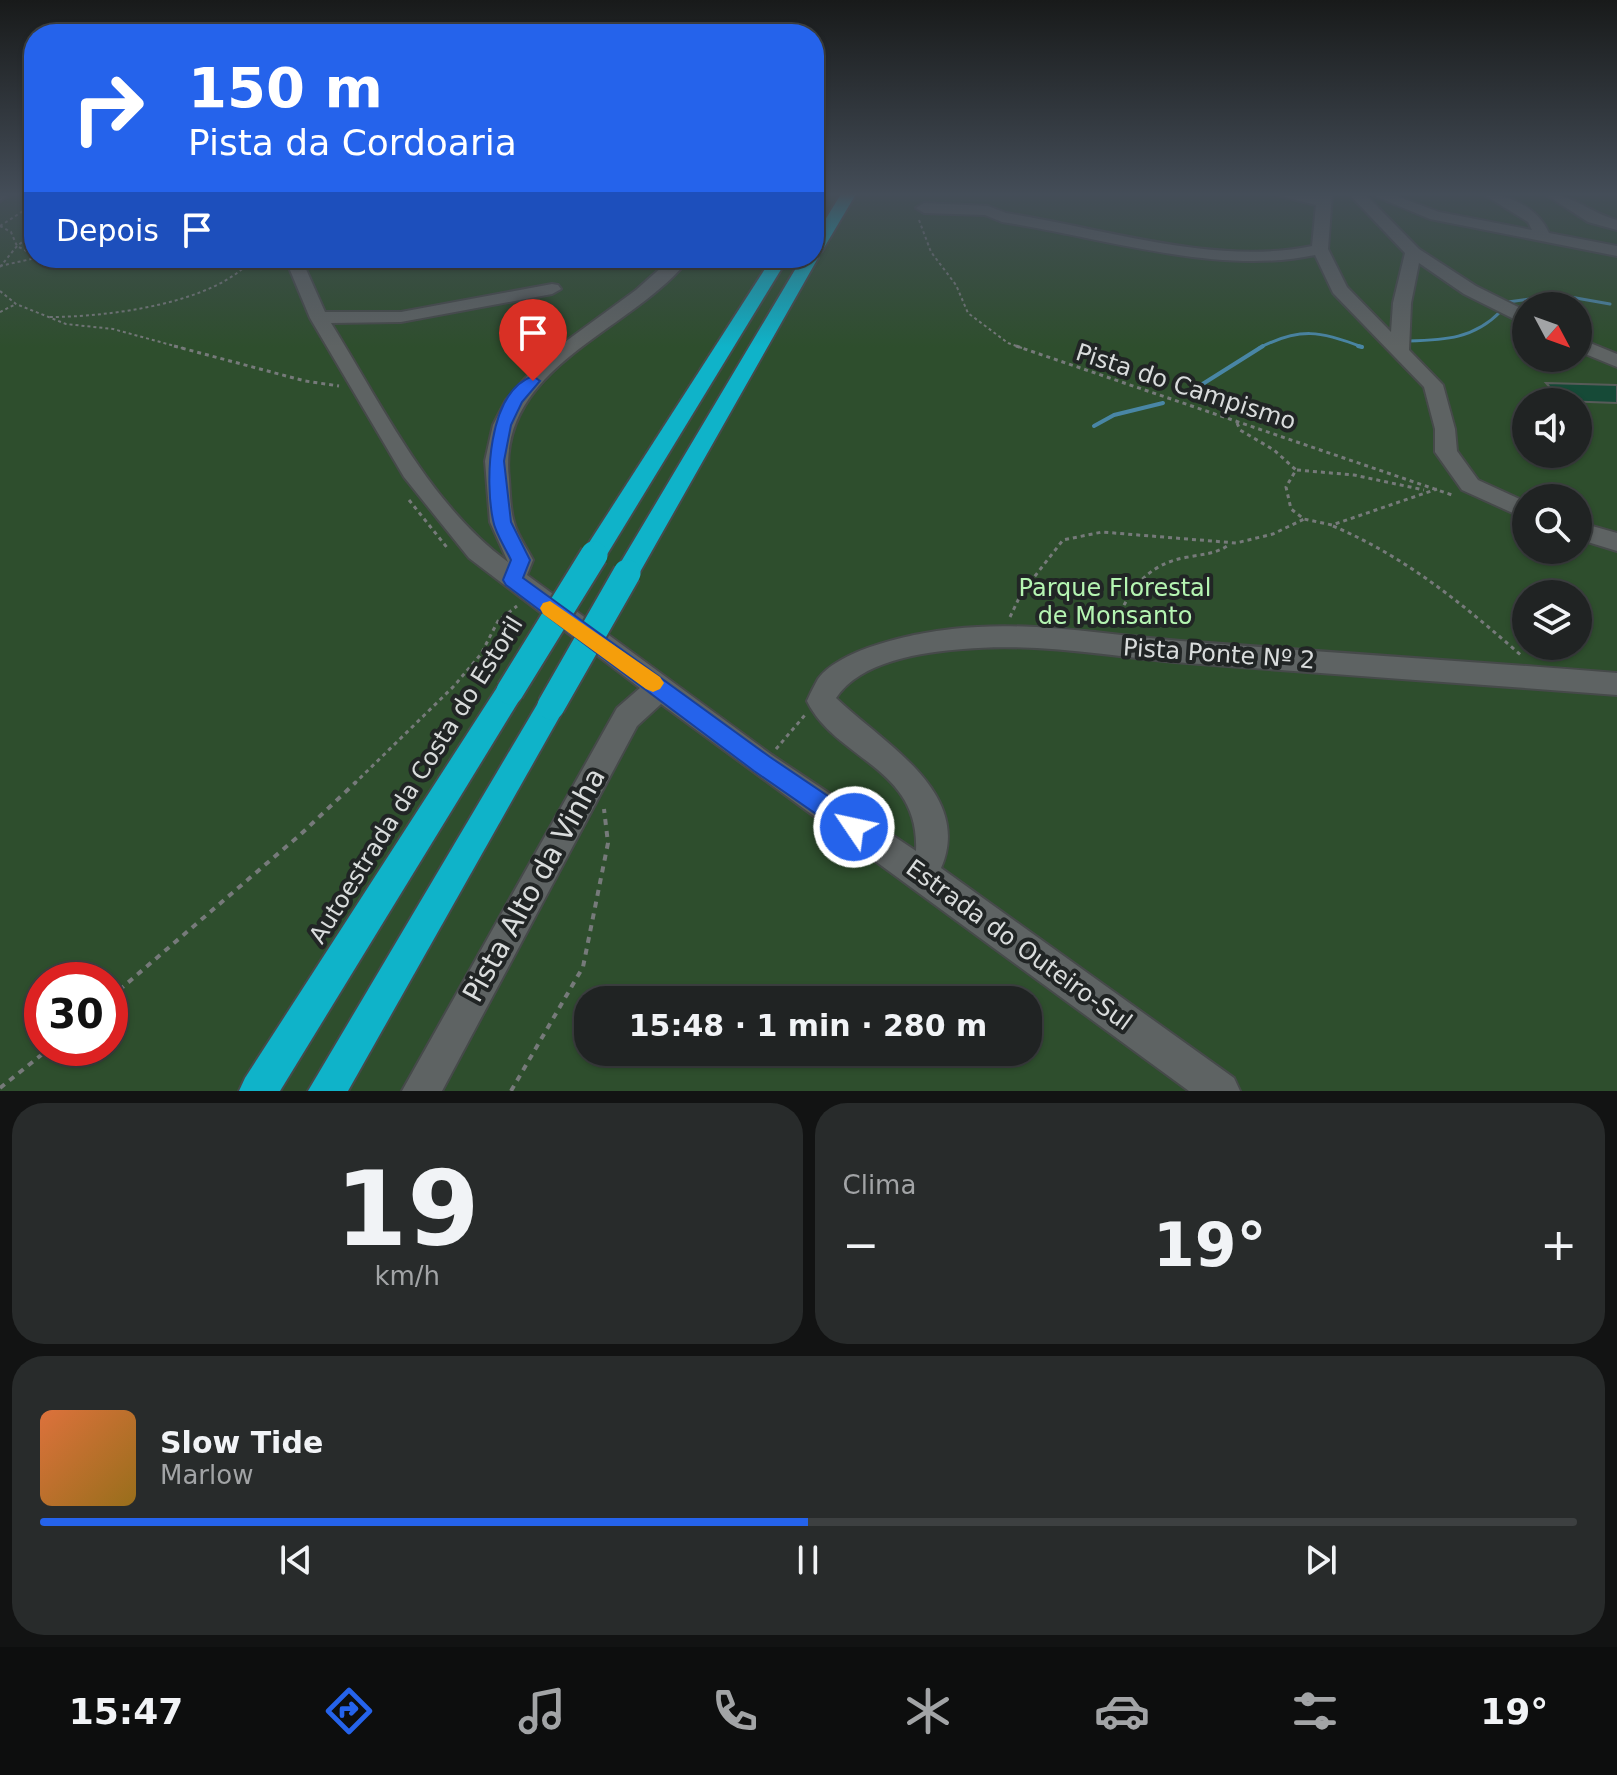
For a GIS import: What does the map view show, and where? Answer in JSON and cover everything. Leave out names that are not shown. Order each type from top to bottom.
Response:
[{"type":"highway","name":"Autoestrada da Costa do Estoril","points":[[258,1091],[774,268]]},
{"type":"highway","points":[[327,1091],[804,268]]},
{"type":"street","points":[[1151,245],[1245,259],[1275,258],[1320,249]]},
{"type":"street","points":[[1320,245],[1339,289],[1433,385],[1445,429],[1446,452],[1470,485],[1512,504]]},
{"type":"street","points":[[1406,245],[1470,290],[1512,311]]},
{"type":"street","points":[[1585,245],[1617,251]]},
{"type":"street","points":[[1399,351],[1402,303],[1413,252]]},
{"type":"street","name":"Estrada do Outeiro-Sul","points":[[296,268],[319,318],[434,503],[478,552],[762,764],[922,874],[1221,1091]]},
{"type":"street","points":[[513,580],[521,560],[502,522],[496,461],[503,425],[516,400],[550,362],[642,294],[671,268]]},
{"type":"street","points":[[319,318],[401,317],[552,289]]},
{"type":"street","points":[[1592,350],[1617,361]]},
{"type":"street","points":[[1592,534],[1617,542]]},
{"type":"street","name":"Pista Ponte Nº 2","points":[[823,693],[834,679],[880,656],[961,638],[1002,635],[1106,646],[1617,684]]},
{"type":"street","name":"Pista Alto da Vinha","points":[[421,1091],[627,717],[660,688]]},
{"type":"street","points":[[823,693],[821,701],[827,708],[906,775],[922,801],[930,820],[933,850],[922,874]]},
{"type":"path","name":"Pista do Campismo","points":[[928,245],[956,285],[968,313],[1008,343],[1461,498]]},
{"type":"path","points":[[0,267],[17,246],[24,250]]},
{"type":"path","points":[[0,267],[24,259]]},
{"type":"path","points":[[46,318],[91,317],[138,309],[248,268]]},
{"type":"path","points":[[0,291],[16,304],[66,324],[113,329],[305,381],[343,387]]},
{"type":"path","points":[[0,312],[16,304]]},
{"type":"path","points":[[1236,422],[1240,430],[1274,450],[1296,470],[1354,475],[1427,491]]},
{"type":"path","points":[[1296,470],[1286,487],[1291,509],[1304,519],[1332,525],[1368,539],[1449,591],[1546,678]]},
{"type":"path","points":[[1332,525],[1437,489]]},
{"type":"path","points":[[1002,635],[1021,594],[1063,540],[1102,532],[1231,543],[1273,534],[1304,519]]},
{"type":"path","points":[[1106,646],[1125,599],[1149,569],[1197,555],[1217,554],[1231,543]]},
{"type":"path","points":[[128,983],[301,834],[391,749],[454,686],[481,654],[498,621],[516,606]]},
{"type":"path","points":[[762,764],[823,693]]},
{"type":"path","points":[[511,1091],[583,967],[608,843],[599,766]]},
{"type":"path","points":[[0,1088],[29,1066]]},
{"type":"green space","name":"Parque Florestal de Monsanto","points":[[0,245],[24,245],[24,268],[824,268],[824,245],[1617,245],[1617,1091],[0,1091]]},
{"type":"building","points":[[1546,383],[1617,385],[1617,403],[1592,402],[1592,388],[1550,388]]},
{"type":"waterway","points":[[1508,302],[1559,295],[1610,304]]},
{"type":"waterway","points":[[1408,341],[1469,333],[1501,311]]},
{"type":"waterway","points":[[1262,347],[1299,334],[1334,337],[1362,347],[1358,346]]},
{"type":"waterway","points":[[1201,385],[1262,347]]},
{"type":"waterway","points":[[1094,426],[1114,415],[1163,403]]},
{"type":"slow traffic","points":[[550,608],[653,683]]},
{"type":"route","points":[[533,381],[516,400],[503,425],[496,461],[504,531],[521,560],[513,580],[762,764],[854,827]]}]
